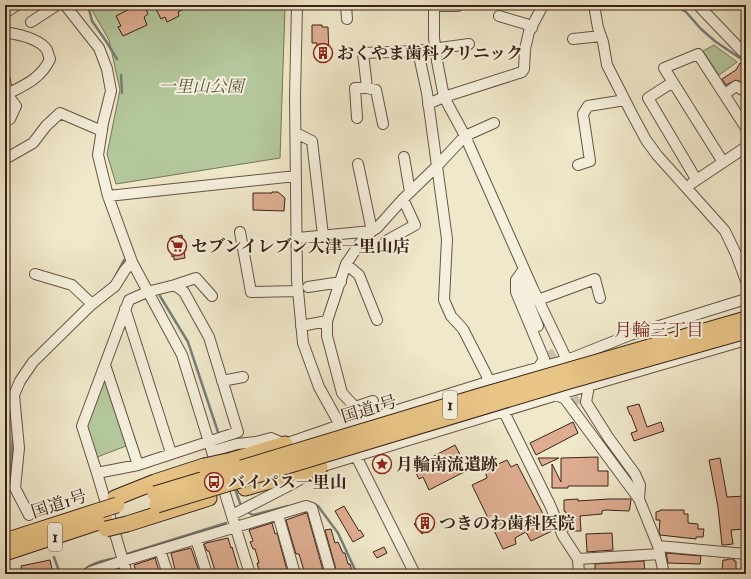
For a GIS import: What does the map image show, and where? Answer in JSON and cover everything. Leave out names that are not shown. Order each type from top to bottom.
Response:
[{"type":"highway","name":"国道1号","points":[[120,511],[480,396],[746,319]]},
{"type":"highway","name":"国道1号","points":[[156,499],[746,331]]},
{"type":"highway","points":[[103,516],[120,511],[155,482],[204,466],[232,460],[285,444]]},
{"type":"highway","points":[[103,516],[120,511],[209,498],[320,467]]},
{"type":"highway","name":"国道1号","points":[[5,541],[67,521],[103,516]]},
{"type":"highway","name":"1","points":[[5,552],[24,547],[57,543],[103,516]]},
{"type":"street","points":[[5,13],[17,5]]},
{"type":"street","points":[[31,22],[57,5]]},
{"type":"street","points":[[65,5],[99,48],[107,69],[111,91],[98,155],[108,196],[132,262],[182,355],[212,440],[213,451],[250,574]]},
{"type":"street","points":[[297,5],[296,176],[298,291],[303,344],[319,387],[340,425],[347,444],[356,456],[415,574]]},
{"type":"street","points":[[346,5],[346,19]]},
{"type":"street","points":[[428,104],[444,97],[522,72],[524,68],[529,26],[539,5]]},
{"type":"street","points":[[529,26],[543,5]]},
{"type":"street","points":[[594,5],[607,66],[646,140],[657,156],[726,231],[746,281]]},
{"type":"street","points":[[698,5],[746,53]]},
{"type":"street","points":[[458,6],[434,6],[435,49],[444,97],[465,136],[538,300],[567,360]]},
{"type":"street","points":[[499,16],[529,26]]},
{"type":"street","points":[[5,32],[19,35],[37,42],[46,49],[50,59],[47,66],[30,83],[6,94]]},
{"type":"street","points":[[573,40],[601,36]]},
{"type":"street","points":[[367,88],[363,53],[418,51],[468,44]]},
{"type":"street","points":[[418,51],[428,104],[447,239],[444,300],[458,333],[486,380]]},
{"type":"street","points":[[722,162],[664,68],[698,54],[746,128]]},
{"type":"street","points":[[5,80],[6,94],[16,106],[10,119],[5,121]]},
{"type":"street","points":[[673,82],[648,98],[696,179]]},
{"type":"street","points":[[724,94],[736,86],[746,92]]},
{"type":"street","points":[[356,118],[355,88],[367,88],[376,90],[383,124]]},
{"type":"street","points":[[578,165],[590,161],[583,114],[588,106],[625,100]]},
{"type":"street","points":[[5,159],[33,143],[46,126],[60,113],[102,131]]},
{"type":"street","points":[[373,401],[355,407],[342,393],[327,336],[327,321],[346,264],[361,242],[377,228],[465,136],[494,123]]},
{"type":"street","points":[[296,133],[312,140],[323,235]]},
{"type":"street","points":[[685,187],[746,147]]},
{"type":"street","points":[[386,241],[415,225],[407,195],[404,157]]},
{"type":"street","points":[[358,164],[372,231]]},
{"type":"street","points":[[108,196],[296,176]]},
{"type":"street","points":[[298,238],[372,231]]},
{"type":"street","points":[[240,232],[251,292],[298,291]]},
{"type":"street","points":[[746,266],[737,245],[728,249],[746,294]]},
{"type":"street","points":[[29,515],[15,488],[19,448],[10,393],[33,362],[92,304],[115,286],[132,262]]},
{"type":"street","points":[[346,264],[359,275],[377,320]]},
{"type":"street","points":[[524,269],[524,292],[548,351]]},
{"type":"street","points":[[524,269],[516,280],[516,292],[544,359],[540,368]]},
{"type":"street","points":[[35,274],[72,285],[92,304]]},
{"type":"street","points":[[127,574],[82,426],[129,300],[147,292],[196,278],[212,296]]},
{"type":"street","points":[[538,300],[595,279],[600,298]]},
{"type":"street","points":[[308,287],[341,282]]},
{"type":"street","points":[[97,473],[138,465],[238,432],[209,337],[184,292],[175,285]]},
{"type":"street","points":[[213,451],[237,444],[256,442],[271,438],[285,444],[340,425],[372,418],[486,380],[497,379],[567,360],[630,336],[746,299]]},
{"type":"street","points":[[125,309],[171,453]]},
{"type":"street","points":[[451,316],[467,327],[497,379]]},
{"type":"street","points":[[301,326],[327,321]]},
{"type":"street","points":[[232,515],[294,483],[320,467],[505,413],[557,395],[746,340]]},
{"type":"street","points":[[105,366],[138,465]]},
{"type":"street","points":[[222,381],[243,377]]},
{"type":"street","points":[[589,386],[586,402],[608,437],[635,474],[640,486],[639,499]]},
{"type":"street","points":[[557,395],[565,399],[639,499]]},
{"type":"street","points":[[577,404],[632,481],[659,550],[664,574]]},
{"type":"street","points":[[505,413],[551,496],[550,505],[563,536],[578,559],[579,574]]},
{"type":"street","points":[[88,574],[123,561],[306,506],[312,508],[332,574]]},
{"type":"street","points":[[278,515],[295,574]]},
{"type":"street","points":[[196,539],[207,574]]},
{"type":"street","points":[[160,550],[168,574]]},
{"type":"street","points":[[578,559],[659,550],[746,554]]},
{"type":"green space","name":"一里山公園","points":[[89,5],[245,5],[248,9],[285,8],[280,158],[116,184],[107,154],[120,90],[109,40]]},
{"type":"green space","points":[[714,45],[737,62],[719,75],[703,51]]},
{"type":"green space","points":[[105,374],[126,446],[92,459],[82,426]]},
{"type":"building","points":[[137,5],[138,7],[144,5],[148,14],[144,17],[147,25],[123,36],[118,27],[121,26],[116,16]]},
{"type":"building","points":[[158,5],[192,5],[178,12],[179,16],[167,22],[165,17],[161,19],[156,9],[160,8]]},
{"type":"building","points":[[312,25],[322,25],[322,27],[328,27],[329,58],[316,58],[317,43],[312,43]]},
{"type":"building","points":[[740,63],[746,67],[746,84],[736,80],[726,85],[722,79],[736,70]]},
{"type":"building","points":[[278,192],[285,198],[284,211],[253,210],[253,193]]},
{"type":"building","name":"セブンイレブン大津一里山店","points":[[182,235],[185,258],[174,260],[174,256],[172,257],[170,238]]},
{"type":"building","points":[[639,404],[647,427],[661,422],[664,431],[634,441],[631,433],[637,431],[627,407]]},
{"type":"building","points":[[573,422],[578,433],[536,455],[530,443]]},
{"type":"building","points":[[455,445],[468,470],[429,490],[423,477],[419,479],[413,467]]},
{"type":"building","points":[[598,457],[598,471],[608,471],[608,486],[568,486],[568,488],[552,488],[552,464],[561,482],[561,458]]},
{"type":"building","points":[[538,458],[559,458],[542,466]]},
{"type":"building","points":[[720,458],[727,497],[746,496],[746,529],[731,530],[733,544],[724,545],[722,545],[718,507],[709,460]]},
{"type":"building","points":[[507,460],[511,467],[517,464],[552,531],[531,541],[526,532],[515,538],[516,544],[503,549],[472,485],[487,478],[485,470]]},
{"type":"building","points":[[578,499],[578,501],[631,499],[629,511],[605,510],[602,511],[602,514],[580,516],[581,531],[568,531],[566,512],[564,511],[564,500]]},
{"type":"building","points":[[344,506],[359,531],[360,530],[364,536],[353,542],[335,511]]},
{"type":"building","points":[[660,510],[684,510],[684,514],[688,514],[688,523],[698,524],[698,529],[704,529],[703,537],[696,537],[696,539],[660,535],[660,520],[656,520],[656,512]]},
{"type":"building","points":[[306,513],[324,574],[305,574],[299,554],[296,554],[286,520]]},
{"type":"building","name":"つきのわ歯科医院","points":[[427,513],[435,523],[422,534],[414,524]]},
{"type":"building","points":[[272,523],[275,534],[277,533],[288,574],[260,574],[255,549],[253,549],[250,542],[253,541],[249,530]]},
{"type":"building","points":[[331,529],[335,543],[338,542],[343,553],[345,553],[353,574],[337,573],[325,530]]},
{"type":"building","points":[[612,533],[613,550],[587,552],[586,534]]},
{"type":"building","points":[[228,538],[240,574],[216,574],[209,551],[207,551],[204,544]]},
{"type":"building","points":[[384,547],[387,553],[377,558],[373,552]]},
{"type":"building","points":[[191,548],[200,574],[176,574],[171,553]]},
{"type":"building","points":[[666,553],[701,556],[700,564],[668,563]]},
{"type":"building","points":[[155,558],[160,574],[148,574],[147,571],[137,574],[134,565]]},
{"type":"building","points":[[734,559],[734,561],[736,561],[736,572],[722,570],[723,560]]},
{"type":"building","points":[[50,560],[53,574],[23,574],[21,566]]},
{"type":"building","points":[[644,561],[645,574],[595,574],[595,564]]},
{"type":"waterway","points":[[88,5],[92,21],[117,59]]},
{"type":"waterway","points":[[675,5],[686,12],[701,29],[716,42],[746,62]]},
{"type":"waterway","points":[[121,75],[122,93]]},
{"type":"waterway","points":[[115,277],[124,260]]},
{"type":"waterway","points":[[160,296],[188,342],[219,435]]},
{"type":"waterway","points":[[11,480],[13,429]]},
{"type":"waterway","points":[[234,486],[240,503]]},
{"type":"waterway","points":[[314,504],[318,506],[338,533],[357,574]]},
{"type":"waterway","points":[[249,513],[253,515],[288,506]]},
{"type":"waterway","points":[[127,554],[226,523]]},
{"type":"waterway","points":[[54,557],[59,571],[62,574]]},
{"type":"waterway","points":[[81,574],[92,565],[101,561],[116,558]]},
{"type":"tunnel","points":[[548,351],[559,370]]},
{"type":"tunnel","points":[[566,384],[577,405]]},
{"type":"place","name":"おくやま歯科クリニック","points":[[323,53]]},
{"type":"place","name":"セブンイレブン大津一里山店","points":[[177,246]]},
{"type":"place","name":"月輪南流遺跡","points":[[382,464]]},
{"type":"place","name":"バイパス一里山","points":[[214,482]]},
{"type":"place","name":"つきのわ歯科医院","points":[[425,523]]},
{"type":"district","name":"月輪三丁目","points":[[659,330]]}]
